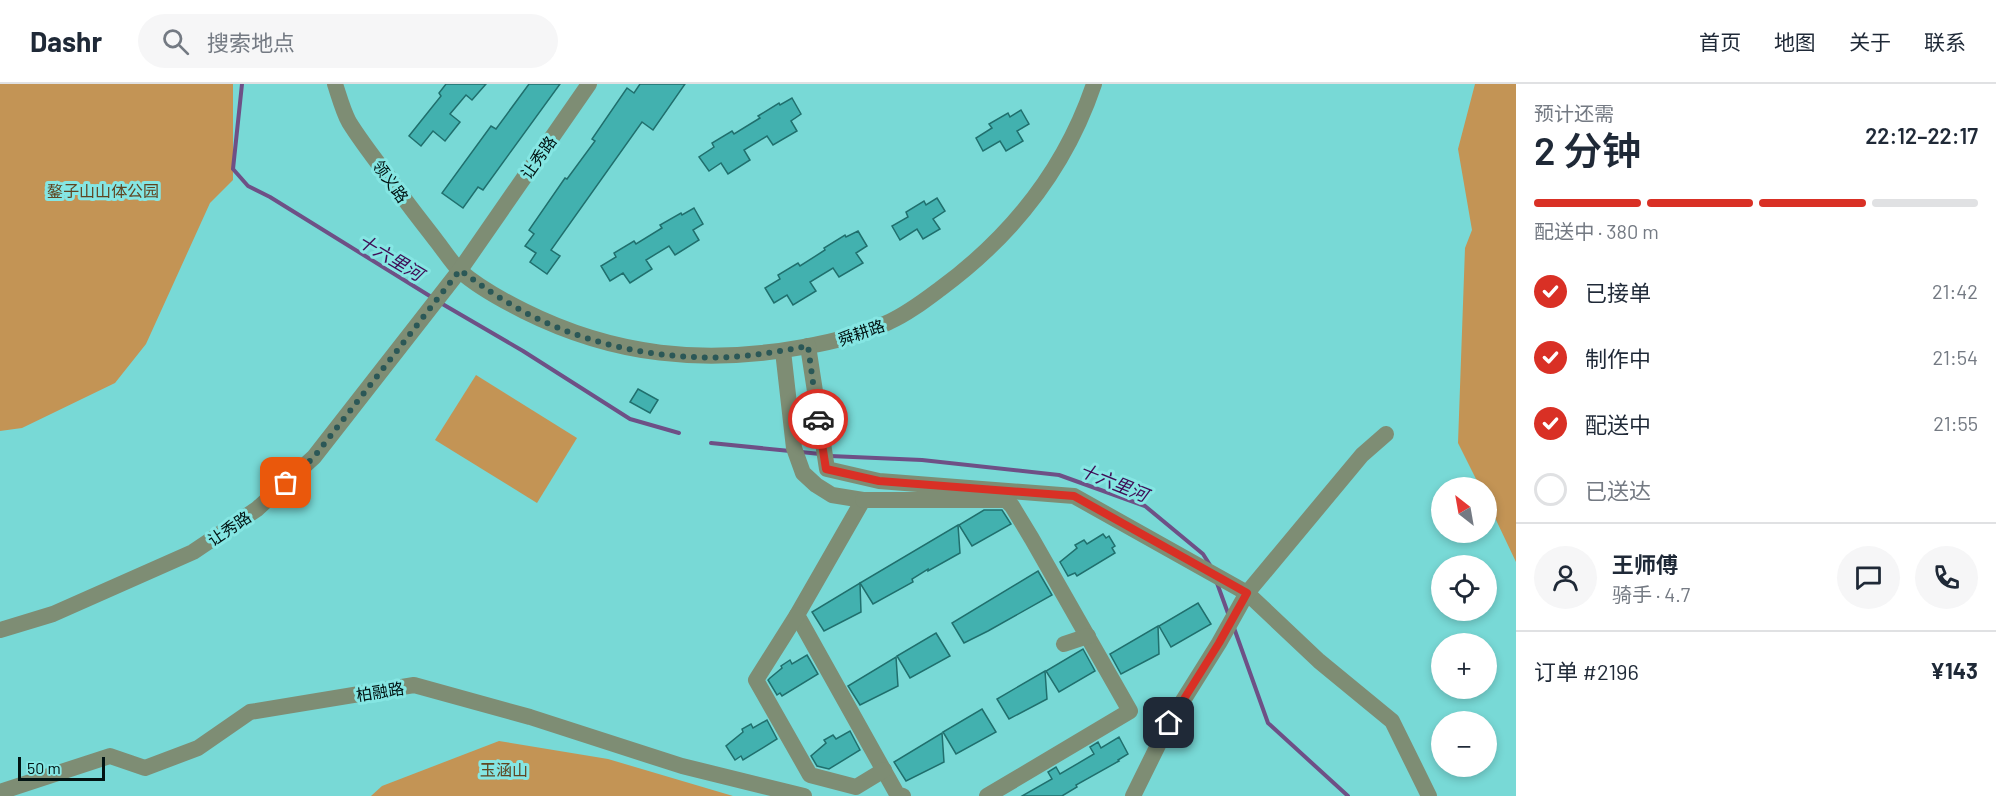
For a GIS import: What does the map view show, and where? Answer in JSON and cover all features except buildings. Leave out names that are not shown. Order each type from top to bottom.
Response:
[{"type":"street","name":"领义路","points":[[335,84],[348,120],[455,277]]},
{"type":"street","name":"让秀路","points":[[0,630],[53,614],[194,552],[257,509],[314,457],[455,277],[589,84]]},
{"type":"street","name":"舜耕路","points":[[455,277],[551,324],[583,337],[651,353],[729,357],[783,351],[831,342],[890,322],[924,301],[982,256],[1005,234],[1065,154],[1083,117],[1094,84]]},
{"type":"street","points":[[808,346],[826,469],[879,481],[1074,496],[1247,593],[1319,661],[1392,721],[1429,796]]},
{"type":"street","points":[[783,351],[796,453],[803,473],[832,495],[863,500],[1006,500],[1012,506],[1130,711],[987,796]]},
{"type":"street","points":[[1133,796],[1169,723],[1247,593],[1362,456],[1386,435]]},
{"type":"street","points":[[863,500],[756,680],[810,775],[856,787],[884,770]]},
{"type":"street","points":[[796,615],[897,794],[903,796]]},
{"type":"street","points":[[1064,644],[1088,636]]},
{"type":"street","name":"柏融路","points":[[0,792],[110,756],[145,768],[198,748],[250,712],[414,685],[530,717],[682,766],[804,796]]},
{"type":"green space","name":"鏊子山山体公园","points":[[0,84],[233,84],[233,180],[210,203],[146,344],[115,383],[22,428],[0,431]]},
{"type":"green space","points":[[1475,84],[1516,84],[1516,562],[1497,522],[1497,477],[1475,477],[1458,443],[1465,248],[1472,230],[1458,149]]},
{"type":"green space","points":[[476,375],[577,438],[537,503],[435,440]]},
{"type":"green space","name":"玉涵山","points":[[499,741],[608,759],[733,796],[371,796],[382,786]]},
{"type":"waterway","name":"十六里河","points":[[242,84],[233,169],[248,186],[270,197],[433,298]]},
{"type":"waterway","name":"十六里河","points":[[439,302],[523,351],[630,419],[679,433]]},
{"type":"waterway","name":"十六里河","points":[[711,443],[790,451]]},
{"type":"waterway","name":"十六里河","points":[[801,452],[820,454]]},
{"type":"waterway","name":"十六里河","points":[[830,456],[922,460],[1059,475],[1145,506],[1203,554],[1210,565]]},
{"type":"waterway","name":"十六里河","points":[[1217,583],[1229,616]]},
{"type":"waterway","name":"十六里河","points":[[1234,628],[1268,723],[1348,796]]},
{"type":"way so far","points":[[286,483],[314,457],[460,270],[502,300],[551,324],[583,337],[617,346],[651,353],[729,357],[772,353],[808,346],[818,419]]},
{"type":"route","points":[[818,419],[826,469],[879,481],[1074,496],[1247,593],[1169,723]]}]
